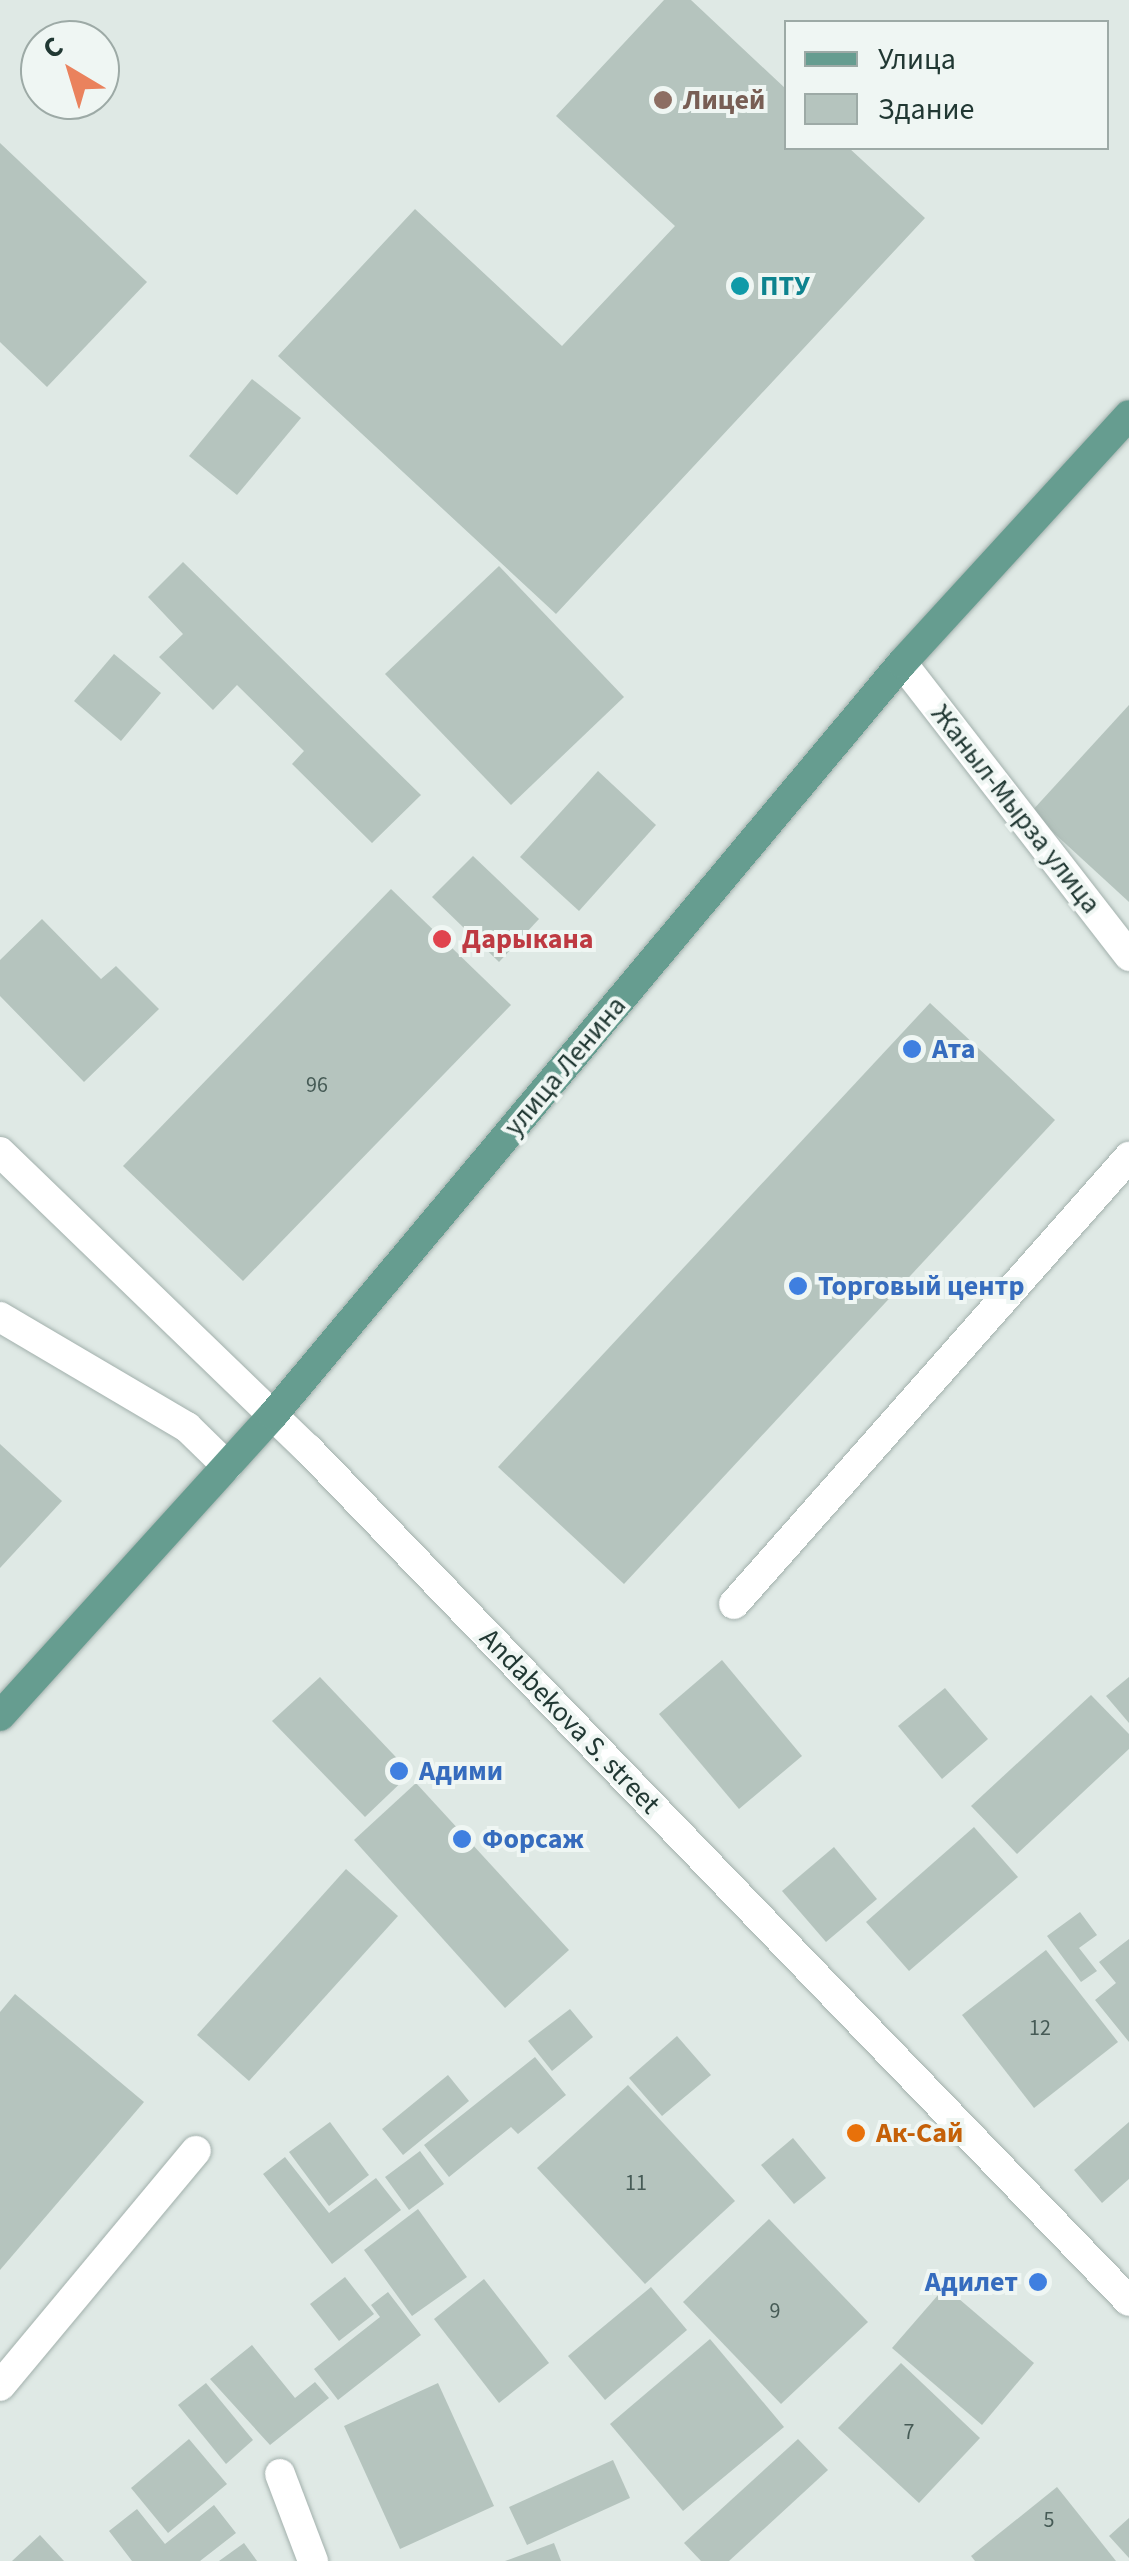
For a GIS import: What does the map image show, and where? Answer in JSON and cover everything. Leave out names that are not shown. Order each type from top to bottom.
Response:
[{"type":"main road","name":"улица Ленина","points":[[0,1716],[273,1415],[902,663],[1129,416]]},
{"type":"street","name":"Жаныл-Мырза улица","points":[[902,663],[1129,956]]},
{"type":"street","name":"Andabekova S. street","points":[[0,1152],[273,1415],[1129,2301]]},
{"type":"street","points":[[734,1604],[1129,1157]]},
{"type":"street","points":[[0,1317],[187,1428],[226,1466]]},
{"type":"street","points":[[0,2386],[196,2151]]},
{"type":"street","points":[[280,2474],[313,2561]]},
{"type":"building","name":"ПТУ","points":[[664,0],[691,0],[784,87],[784,150],[851,150],[925,218],[556,614],[278,356],[415,209],[562,346],[675,226],[556,116]]},
{"type":"building","points":[[0,143],[147,282],[47,387],[0,342]]},
{"type":"building","points":[[252,379],[301,418],[237,495],[189,456]]},
{"type":"building","points":[[183,562],[421,795],[372,843],[292,764],[304,751],[237,685],[213,710],[159,657],[183,634],[148,597]]},
{"type":"building","points":[[499,566],[624,697],[511,805],[385,674]]},
{"type":"building","points":[[114,654],[161,693],[121,741],[74,701]]},
{"type":"building","points":[[1129,705],[1129,902],[1031,812]]},
{"type":"building","points":[[598,771],[656,825],[579,911],[520,857]]},
{"type":"building","points":[[473,856],[539,919],[499,962],[432,897]]},
{"type":"building","points":[[391,889],[511,1005],[243,1281],[123,1166]]},
{"type":"building","points":[[42,919],[101,979],[116,966],[159,1009],[84,1082],[0,996],[0,960]]},
{"type":"building","points":[[930,1003],[1055,1120],[624,1584],[498,1467]]},
{"type":"building","points":[[0,1444],[62,1501],[0,1568]]},
{"type":"building","points":[[722,1660],[802,1756],[739,1809],[659,1714]]},
{"type":"building","points":[[320,1677],[411,1773],[365,1817],[272,1721]]},
{"type":"building","points":[[1129,1677],[1129,1723],[1106,1696]]},
{"type":"building","points":[[945,1688],[988,1739],[942,1779],[898,1726]]},
{"type":"building","points":[[1091,1695],[1129,1734],[1129,1749],[1017,1854],[971,1806]]},
{"type":"building","points":[[416,1783],[569,1950],[505,2008],[354,1840]]},
{"type":"building","points":[[974,1827],[1018,1877],[909,1971],[866,1922]]},
{"type":"building","points":[[834,1847],[877,1899],[826,1942],[782,1891]]},
{"type":"building","points":[[346,1869],[398,1916],[249,2081],[197,2035]]},
{"type":"building","points":[[1080,1912],[1097,1935],[1079,1948],[1097,1971],[1081,1982],[1047,1936]]},
{"type":"building","points":[[1129,1939],[1129,2042],[1095,2000],[1116,1983],[1099,1962]]},
{"type":"building","points":[[1046,1950],[1118,2042],[1034,2108],[962,2015]]},
{"type":"building","points":[[15,1994],[144,2102],[0,2270],[0,2012]]},
{"type":"building","points":[[570,2009],[593,2037],[552,2071],[528,2041]]},
{"type":"building","points":[[677,2036],[711,2075],[662,2116],[629,2078]]},
{"type":"building","points":[[535,2057],[566,2095],[518,2134],[511,2127],[449,2177],[424,2145]]},
{"type":"building","points":[[448,2075],[469,2101],[403,2155],[382,2129]]},
{"type":"building","points":[[628,2085],[735,2201],[645,2284],[537,2168]]},
{"type":"building","points":[[330,2122],[369,2175],[329,2206],[289,2152]]},
{"type":"building","points":[[1129,2122],[1129,2179],[1102,2203],[1074,2170]]},
{"type":"building","points":[[793,2138],[826,2178],[794,2204],[761,2165]]},
{"type":"building","points":[[420,2151],[444,2184],[409,2210],[385,2177]]},
{"type":"building","points":[[285,2157],[329,2213],[376,2178],[401,2210],[332,2264],[263,2174]]},
{"type":"building","points":[[418,2209],[467,2277],[412,2316],[364,2250]]},
{"type":"building","points":[[769,2219],[868,2322],[781,2404],[683,2302]]},
{"type":"building","points":[[345,2277],[374,2314],[339,2341],[310,2304]]},
{"type":"building","points":[[484,2279],[549,2363],[499,2403],[434,2319]]},
{"type":"building","points":[[651,2287],[687,2330],[605,2400],[568,2356]]},
{"type":"building","points":[[945,2287],[1034,2363],[982,2425],[892,2348]]},
{"type":"building","points":[[388,2292],[421,2335],[338,2400],[314,2369],[380,2317],[371,2305]]},
{"type":"building","points":[[710,2339],[784,2427],[683,2511],[610,2424]]},
{"type":"building","points":[[252,2345],[295,2398],[315,2382],[329,2398],[270,2445],[210,2379]]},
{"type":"building","points":[[901,2363],[980,2438],[919,2503],[838,2428]]},
{"type":"building","points":[[206,2383],[253,2440],[226,2464],[178,2405]]},
{"type":"building","points":[[438,2383],[494,2506],[400,2549],[344,2426]]},
{"type":"building","points":[[189,2439],[227,2484],[168,2533],[131,2488]]},
{"type":"building","points":[[798,2439],[828,2470],[729,2561],[701,2561],[684,2543]]},
{"type":"building","points":[[613,2460],[630,2498],[527,2545],[509,2507]]},
{"type":"building","points":[[1057,2487],[1116,2561],[975,2561],[971,2556]]},
{"type":"building","points":[[214,2505],[236,2533],[200,2561],[132,2561],[109,2531],[137,2509],[165,2544]]},
{"type":"building","points":[[1129,2518],[1129,2558],[1109,2536]]},
{"type":"building","points":[[40,2535],[64,2561],[12,2561]]},
{"type":"building","points":[[244,2543],[257,2561],[219,2561]]},
{"type":"building","points":[[554,2543],[561,2561],[505,2561]]},
{"type":"place","name":"Лицей","points":[[663,100]]},
{"type":"place","name":"ПТУ","points":[[740,286]]},
{"type":"place","name":"Дарыкана","points":[[442,939]]},
{"type":"place","name":"Ата","points":[[912,1049]]},
{"type":"place","name":"Торговый центр","points":[[798,1286]]},
{"type":"place","name":"Адими","points":[[399,1771]]},
{"type":"place","name":"Форсаж","points":[[462,1839]]},
{"type":"place","name":"Ак-Сай","points":[[856,2133]]},
{"type":"place","name":"Адилет","points":[[1038,2282]]}]
